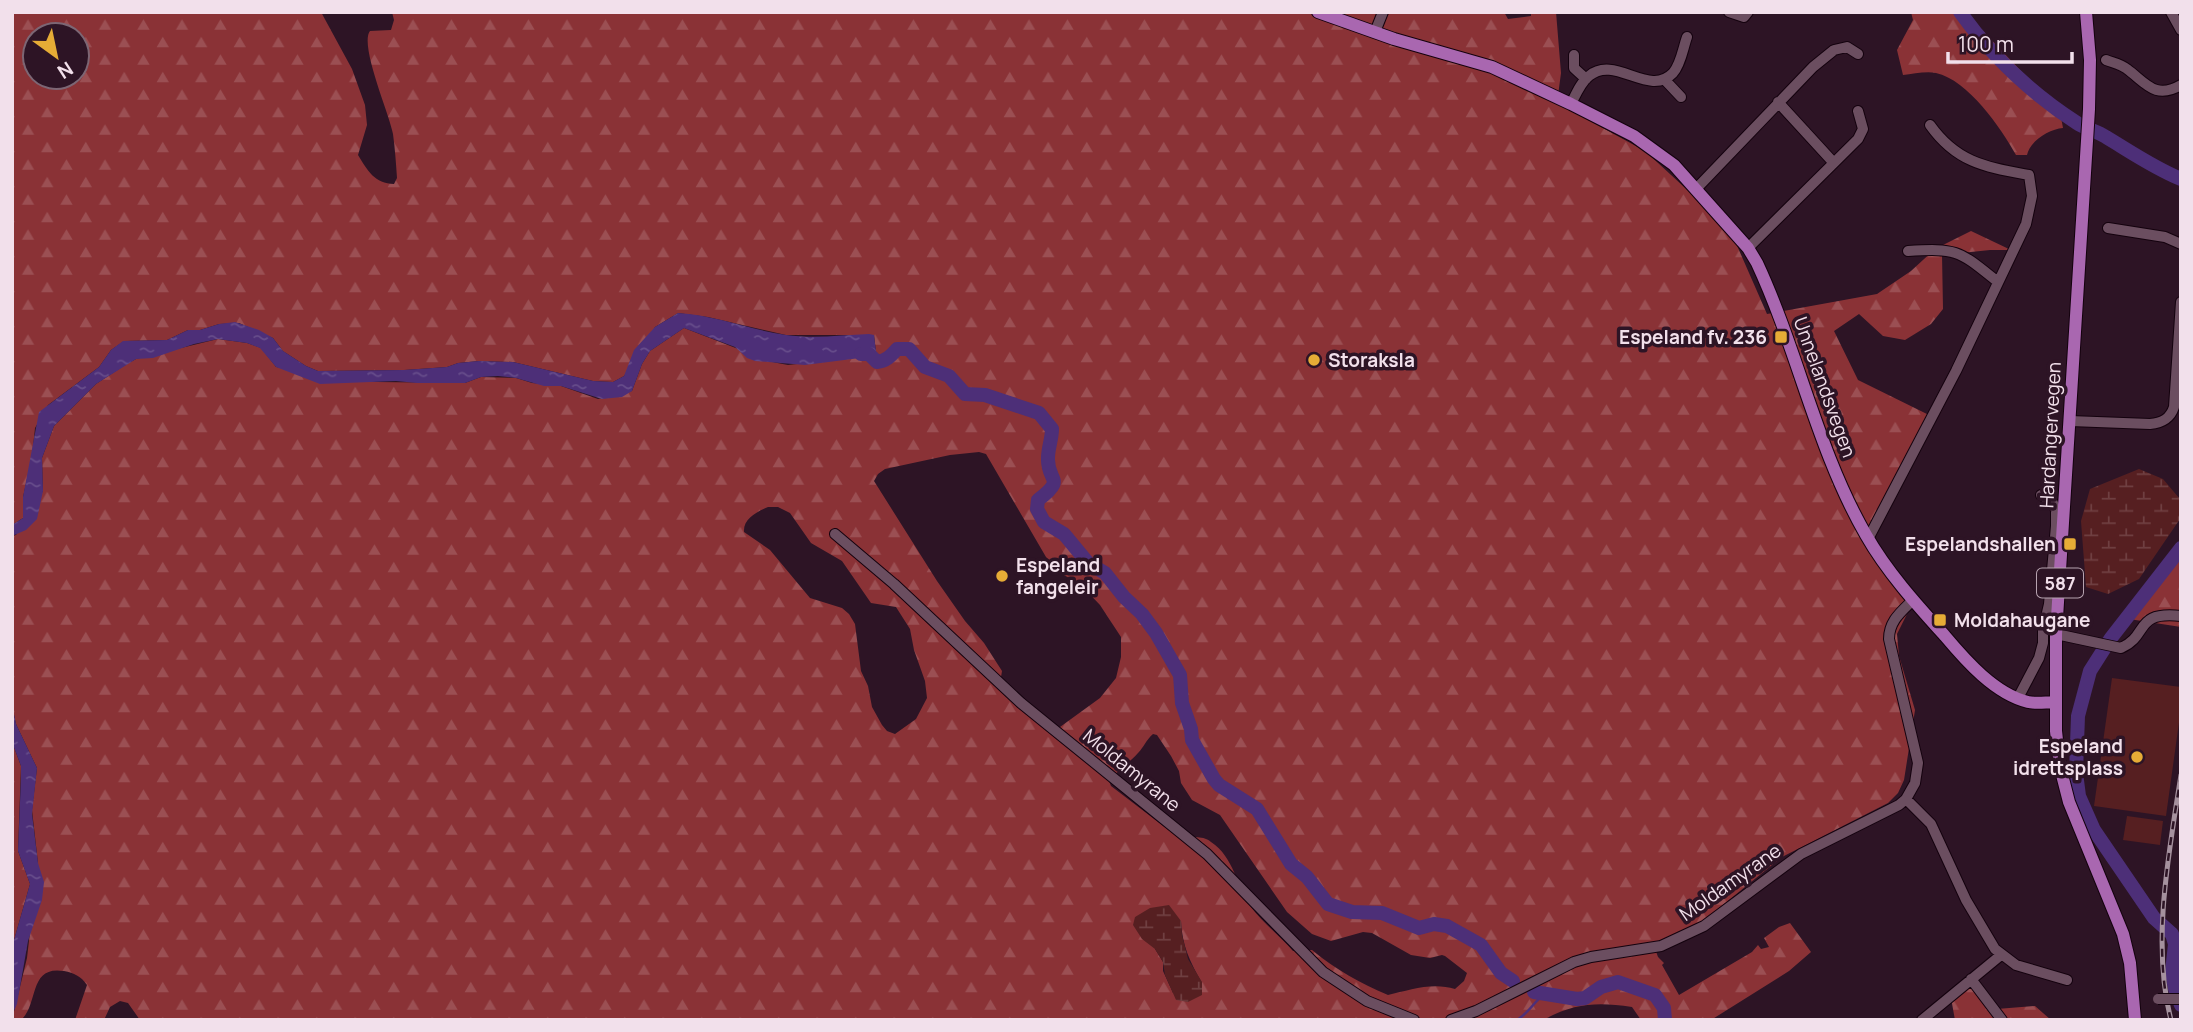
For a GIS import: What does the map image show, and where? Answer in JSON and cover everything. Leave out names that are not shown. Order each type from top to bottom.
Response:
[{"type":"main road","name":"Unnelandsvegen","points":[[1318,12],[1492,67],[1571,104],[1654,149],[1674,165],[1748,248],[1763,277],[1839,480],[1868,539],[1913,600],[1953,646],[1987,678],[2029,702],[2055,702]]},
{"type":"main road","name":"Hardangervegen","points":[[2086,12],[2090,60],[2089,109],[2056,634],[2055,702],[2058,756],[2063,784],[2123,934],[2131,970],[2135,1020]]},
{"type":"street","points":[[1375,32],[1383,12]]},
{"type":"street","points":[[1729,12],[1744,17],[1748,12]]},
{"type":"street","points":[[2171,12],[2181,30]]},
{"type":"street","points":[[1571,104],[1586,79],[1598,70],[1609,69],[1651,81],[1664,79],[1676,69],[1687,37]]},
{"type":"street","points":[[1696,189],[1813,67],[1834,50],[1847,47],[1858,54]]},
{"type":"street","points":[[1574,54],[1574,68],[1586,79]]},
{"type":"street","points":[[2106,60],[2121,65],[2148,87],[2158,91],[2172,90],[2181,85]]},
{"type":"street","points":[[1664,79],[1681,96]]},
{"type":"street","points":[[1778,102],[1833,162]]},
{"type":"street","points":[[1748,248],[1862,134],[1863,122],[1858,111]]},
{"type":"street","points":[[1868,539],[1956,371],[2026,224],[2032,197],[2029,175],[1972,162],[1950,148],[1930,125]]},
{"type":"street","points":[[2108,228],[2165,237],[2181,244]]},
{"type":"street","points":[[1908,251],[1956,252],[1998,282]]},
{"type":"street","points":[[2070,421],[2150,424],[2161,422],[2169,416],[2174,407],[2181,302]]},
{"type":"street","points":[[2018,698],[2042,650],[2049,604],[2056,516],[2052,501],[2041,495]]},
{"type":"street","name":"Moldamyrane","points":[[835,534],[894,584],[1021,703],[1207,854],[1323,972],[1367,1001],[1413,1020]]},
{"type":"street","points":[[1913,600],[1895,619],[1889,632],[1889,648],[1918,763],[1915,783],[1906,799],[1931,824],[1979,925],[2001,955],[2016,965],[2067,980]]},
{"type":"street","points":[[2056,634],[2117,648],[2126,646],[2154,617],[2163,614],[2181,616]]},
{"type":"street","name":"Moldamyrane","points":[[1451,1020],[1476,1011],[1574,962],[1591,957],[1646,950],[1674,941],[1715,919],[1801,854],[1891,810],[1906,799]]},
{"type":"street","points":[[1922,1020],[2001,955]]},
{"type":"street","points":[[1971,979],[2002,1020]]},
{"type":"street","points":[[2158,999],[2181,999]]},
{"type":"green space","points":[[12,12],[321,12],[352,69],[365,105],[367,125],[358,155],[377,179],[394,184],[397,178],[393,134],[372,65],[368,39],[370,31],[391,30],[394,20],[392,12],[1504,12],[1508,19],[1531,16],[1531,12],[1556,12],[1561,73],[1557,103],[1645,151],[1696,198],[1735,241],[1767,314],[1877,294],[1911,271],[1935,249],[1971,231],[2011,250],[1942,255],[1943,309],[1931,324],[1905,340],[1883,336],[1859,314],[1834,331],[1858,380],[1931,416],[1942,410],[1868,532],[1912,596],[1910,608],[1897,634],[1899,656],[1915,710],[1904,780],[1898,793],[1888,803],[1782,857],[1708,917],[1688,930],[1653,943],[1679,995],[1752,952],[1758,945],[1761,949],[1769,947],[1764,938],[1790,923],[1811,952],[1789,971],[1711,1020],[1641,1020],[1632,1007],[1597,1004],[1565,1010],[1543,1020],[140,1020],[128,1003],[120,1001],[110,1007],[104,1020],[75,1020],[87,985],[74,974],[53,971],[39,980],[27,1013],[21,1020],[12,1020],[27,958],[38,863],[32,810],[37,768],[16,724],[12,705],[12,536],[16,535],[43,491],[42,458],[54,426],[96,384],[136,359],[218,339],[261,348],[276,367],[376,382],[465,383],[481,377],[516,378],[532,383],[561,386],[598,399],[632,391],[650,351],[684,328],[772,362],[788,365],[852,358],[869,358],[872,362],[877,360],[874,335],[786,335],[678,313],[655,327],[624,376],[613,382],[593,381],[513,362],[479,361],[447,367],[404,370],[318,371],[283,351],[273,338],[239,323],[188,330],[167,340],[124,341],[111,350],[99,367],[48,405],[35,428],[23,497],[23,518],[12,525]],"holes":[[[979,452],[986,454],[1046,557],[1062,574],[1080,584],[1100,605],[1121,637],[1121,657],[1116,678],[1100,698],[1060,727],[1056,728],[1000,683],[1002,671],[937,581],[874,481],[885,469],[950,455]],[[768,507],[778,507],[790,513],[811,543],[842,561],[871,603],[896,607],[910,629],[925,681],[927,698],[916,719],[895,734],[887,731],[872,707],[868,686],[861,671],[855,624],[849,614],[842,608],[810,598],[770,550],[744,532],[748,520]],[[1153,734],[1157,735],[1171,756],[1179,771],[1181,783],[1192,800],[1220,815],[1287,912],[1312,934],[1331,941],[1363,932],[1372,933],[1411,955],[1430,958],[1445,956],[1467,973],[1464,981],[1455,989],[1429,987],[1388,995],[1348,976],[1312,950],[1293,951],[1251,907],[1219,848],[1207,839],[1175,835],[1111,786],[1109,781]],[[1181,921],[1187,953],[1202,983],[1173,993],[1163,971],[1163,962],[1155,949]]]},
{"type":"green space","points":[[1911,12],[1965,12],[2060,112],[2063,128],[2041,137],[2032,145],[2027,155],[2016,155],[1993,119],[1960,85],[1936,73],[1903,75],[1897,50],[1913,20]]},
{"type":"green space","points":[[2139,469],[2163,479],[2179,498],[2180,519],[2139,579],[2108,594],[2086,587],[2081,521],[2090,489]]},
{"type":"green space","points":[[2181,551],[2181,627],[2129,619],[2136,599],[2159,580]]},
{"type":"green space","name":"Espeland idrettsplass","points":[[2112,678],[2181,687],[2181,708],[2166,816],[2094,806]]},
{"type":"green space","points":[[12,742],[21,766],[18,851],[30,884],[12,947]]},
{"type":"green space","points":[[2127,816],[2163,821],[2160,845],[2123,840]]},
{"type":"green space","points":[[1169,905],[1181,921],[1188,959],[1202,982],[1202,995],[1188,1002],[1176,1000],[1165,975],[1163,962],[1133,925],[1135,917],[1150,908]]},
{"type":"green space","points":[[1973,982],[1997,1009],[2035,1006],[2051,1020],[1955,1020],[1951,998]]},
{"type":"water","points":[[678,313],[786,335],[874,335],[877,360],[876,364],[869,358],[860,358],[805,365],[755,361],[747,358],[735,347],[684,328],[650,351],[632,391],[622,397],[602,399],[561,386],[544,386],[498,376],[481,377],[465,383],[396,381],[320,384],[276,367],[260,348],[247,343],[218,339],[153,358],[136,359],[96,384],[54,426],[42,458],[43,491],[37,519],[26,530],[12,536],[12,525],[23,518],[23,497],[39,412],[99,367],[111,350],[123,341],[167,340],[188,330],[235,322],[273,338],[283,351],[318,371],[404,370],[447,367],[479,361],[513,362],[593,381],[613,382],[624,376],[634,350],[655,327]]},
{"type":"water","points":[[12,705],[16,724],[37,768],[32,814],[38,863],[44,882],[42,900],[28,941],[17,1004],[12,1015],[12,947],[30,884],[18,851],[21,766],[12,742]]},
{"type":"waterway","points":[[1960,12],[1999,58],[2060,112],[2181,179]]},
{"type":"waterway","points":[[861,354],[869,354],[877,362],[888,358],[897,349],[909,349],[925,367],[949,376],[965,394],[985,395],[1039,413],[1052,429],[1048,466],[1054,483],[1038,500],[1037,509],[1044,522],[1064,534],[1088,563],[1105,573],[1156,633],[1180,675],[1182,703],[1192,740],[1219,785],[1257,809],[1291,864],[1307,877],[1328,904],[1352,912],[1382,913],[1419,928],[1434,924],[1447,926],[1481,945],[1501,973],[1513,981]]},
{"type":"waterway","points":[[2181,548],[2111,638],[2090,671],[2078,716],[2076,773],[2079,796],[2094,830],[2154,918],[2172,934],[2175,944],[2172,972],[2181,1005]]},
{"type":"waterway","points":[[1534,992],[1577,999],[1585,998],[1601,987],[1618,982],[1655,995],[1664,1008],[1665,1020]]},
{"type":"waterway","points":[[1517,1020],[1545,994]]},
{"type":"railway","points":[[2171,1020],[2165,991],[2162,929],[2167,866],[2181,775]]},
{"type":"place","name":"Espeland fv. 236","points":[[1781,337]]},
{"type":"place","name":"Storaksla","points":[[1314,360]]},
{"type":"place","name":"Espelandshallen","points":[[2070,544]]},
{"type":"place","name":"Espeland fangeleir","points":[[1002,576]]},
{"type":"place","name":"Moldahaugane","points":[[1940,620]]},
{"type":"place","name":"Espeland idrettsplass","points":[[2137,757]]}]
